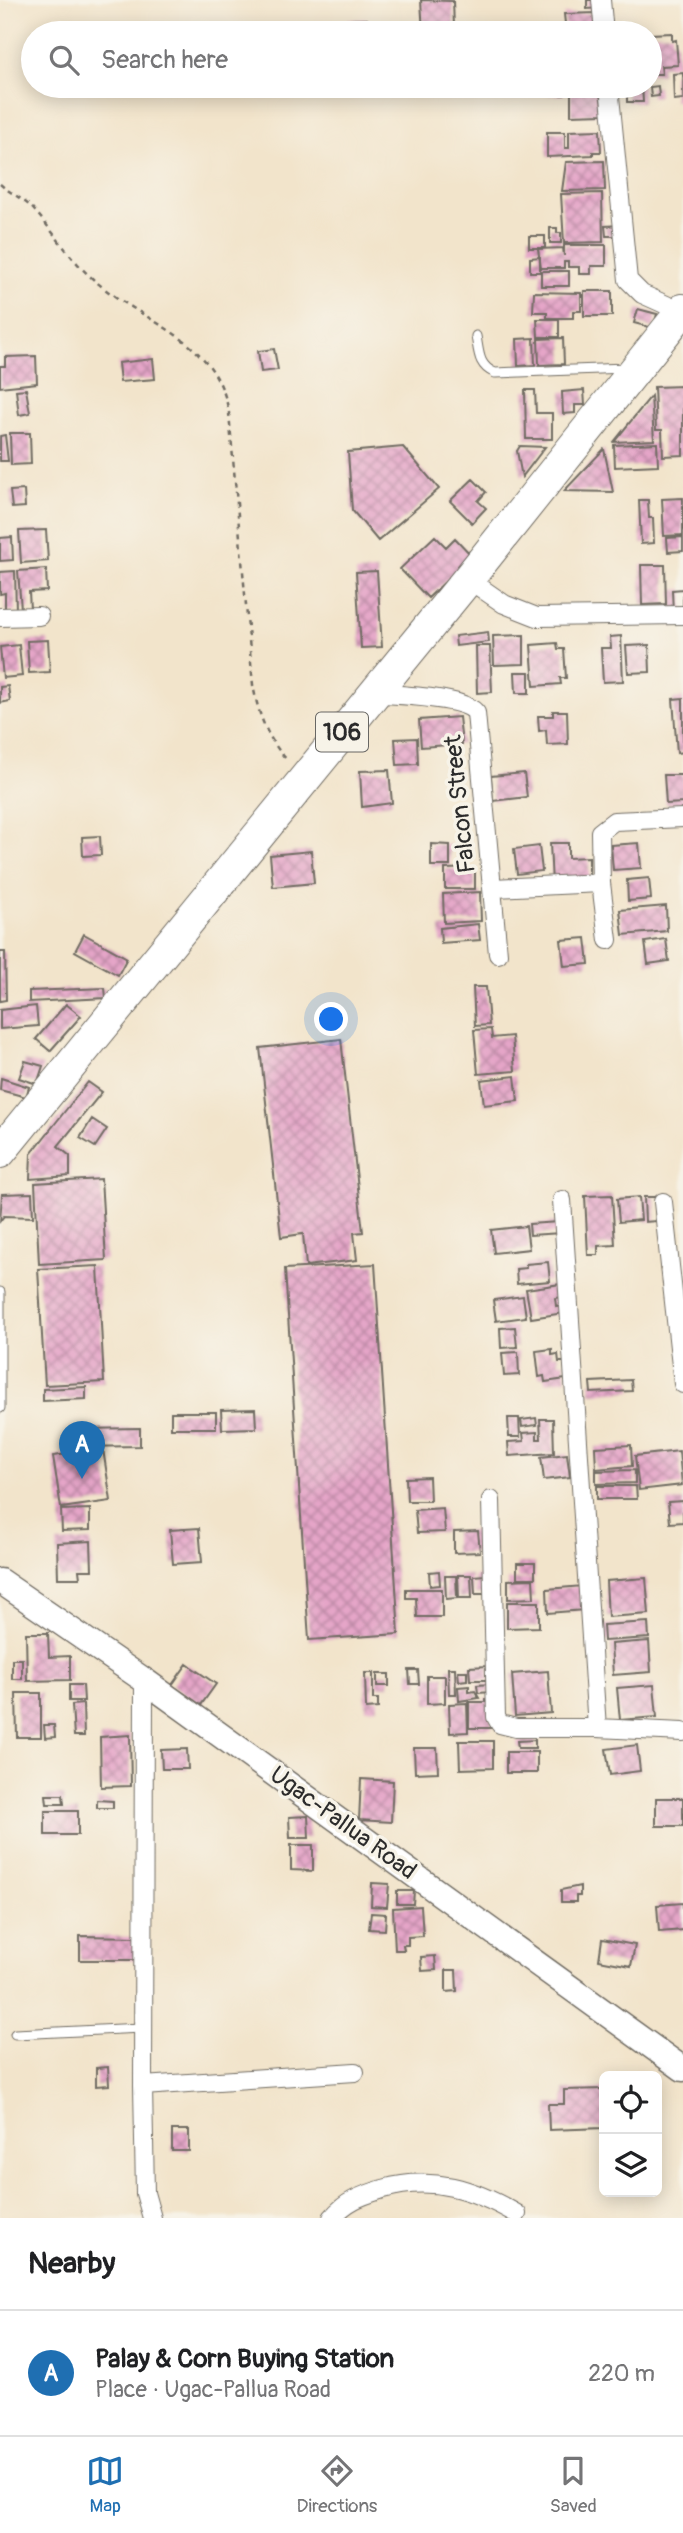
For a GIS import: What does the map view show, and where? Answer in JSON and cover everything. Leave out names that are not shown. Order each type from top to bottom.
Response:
[{"type":"highway","name":"106","points":[[0,1152],[468,579],[682,311]]},
{"type":"street","points":[[601,0],[603,21]]},
{"type":"street","points":[[610,98],[628,280],[642,294],[682,311]]},
{"type":"street","points":[[468,579],[511,608],[537,617],[683,615]]},
{"type":"street","points":[[0,617],[39,616]]},
{"type":"street","name":"Falcon Street","points":[[374,693],[452,702],[472,708],[476,713],[498,954]]},
{"type":"street","points":[[608,940],[598,844],[600,832],[614,821],[683,818]]},
{"type":"street","points":[[494,888],[601,883]]},
{"type":"street","points":[[562,1200],[597,1728]]},
{"type":"street","points":[[663,1202],[683,1384]]},
{"type":"street","points":[[491,1500],[495,1717],[500,1724],[516,1728],[683,1732]]},
{"type":"street","name":"Ugac-Pallua Road","points":[[0,1581],[144,1680],[682,2066]]},
{"type":"street","points":[[144,1680],[142,2028],[145,2193],[152,2218]]},
{"type":"street","points":[[143,2085],[355,2072]]},
{"type":"street","points":[[332,2218],[351,2199],[423,2181],[445,2183],[490,2198],[517,2214]]},
{"type":"lane","points":[[476,336],[481,362],[485,369],[495,373],[638,367]]},
{"type":"lane","points":[[0,1292],[0,1408]]},
{"type":"lane","points":[[15,2034],[142,2028]]},
{"type":"path","points":[[0,184],[32,207],[99,284],[123,305],[178,334],[196,349],[219,385],[229,413],[253,685],[260,720],[270,741],[304,780]]},
{"type":"building","points":[[421,0],[453,1],[454,21],[422,21]]},
{"type":"building","points":[[587,0],[599,0],[599,8],[587,9]]},
{"type":"building","points":[[597,13],[597,21],[565,21],[564,14]]},
{"type":"building","points":[[662,33],[672,33],[672,41],[676,40],[678,65],[662,66]]},
{"type":"building","points":[[683,73],[683,99],[674,100],[673,74]]},
{"type":"building","points":[[571,98],[601,98],[604,114],[571,115]]},
{"type":"building","points":[[627,98],[643,98],[643,102],[627,102]]},
{"type":"building","points":[[600,130],[601,152],[593,152],[593,155],[547,157],[547,132],[565,132],[565,148],[569,148],[569,131]]},
{"type":"building","points":[[604,161],[605,190],[562,191],[566,162]]},
{"type":"building","points":[[602,193],[603,242],[564,243],[561,194]]},
{"type":"building","points":[[620,225],[620,236],[606,236],[605,226]]},
{"type":"building","points":[[550,228],[557,228],[557,233],[561,233],[561,243],[550,243]]},
{"type":"building","points":[[529,236],[545,236],[545,248],[529,248]]},
{"type":"building","points":[[564,245],[606,245],[606,266],[591,266],[591,274],[579,274],[579,267],[568,267],[568,262],[564,262],[564,268],[541,268],[538,249],[563,248],[564,256]]},
{"type":"building","points":[[540,257],[540,272],[530,272],[530,258]]},
{"type":"building","points":[[541,271],[569,271],[569,286],[541,286]]},
{"type":"building","points":[[584,291],[612,291],[612,316],[584,316]]},
{"type":"building","points":[[534,292],[581,293],[581,311],[573,311],[573,318],[547,318],[547,312],[533,312]]},
{"type":"building","points":[[638,309],[657,314],[653,328],[634,323]]},
{"type":"building","points":[[537,319],[559,319],[559,337],[538,337]]},
{"type":"building","points":[[534,338],[535,365],[518,366],[517,339]]},
{"type":"building","points":[[563,338],[564,364],[539,365],[538,339]]},
{"type":"building","points":[[274,349],[278,370],[261,372],[258,351]]},
{"type":"building","points":[[36,356],[37,383],[0,387],[0,366],[5,366],[5,357]]},
{"type":"building","points":[[153,359],[155,379],[120,382],[118,363]]},
{"type":"building","points":[[683,386],[683,455],[663,456],[662,430],[656,430],[654,387]]},
{"type":"building","points":[[26,389],[30,413],[19,415],[16,390]]},
{"type":"building","points":[[525,390],[535,390],[536,413],[552,413],[552,439],[526,439]]},
{"type":"building","points":[[584,390],[585,405],[575,405],[575,413],[563,414],[562,392]]},
{"type":"building","points":[[651,396],[654,440],[614,442]]},
{"type":"building","points":[[10,433],[30,433],[31,464],[11,465]]},
{"type":"building","points":[[5,435],[8,461],[0,461],[0,436]]},
{"type":"building","points":[[657,443],[658,465],[615,467],[614,445]]},
{"type":"building","points":[[520,446],[545,447],[522,477],[517,451]]},
{"type":"building","points":[[403,447],[439,489],[378,541],[352,510],[348,452]]},
{"type":"building","points":[[604,449],[613,492],[564,491]]},
{"type":"building","points":[[473,479],[486,492],[478,501],[486,508],[472,523],[450,501]]},
{"type":"building","points":[[24,490],[25,507],[12,508],[10,491]]},
{"type":"building","points":[[683,498],[683,535],[664,536],[662,499]]},
{"type":"building","points":[[639,500],[648,500],[649,518],[653,518],[654,543],[641,544]]},
{"type":"building","points":[[46,530],[48,561],[21,563],[19,531]]},
{"type":"building","points":[[435,536],[446,547],[455,538],[472,556],[428,598],[400,569]]},
{"type":"building","points":[[12,537],[13,560],[0,561],[0,538]]},
{"type":"building","points":[[683,537],[683,551],[668,552],[667,538]]},
{"type":"building","points":[[641,565],[665,565],[666,604],[642,605]]},
{"type":"building","points":[[46,569],[47,591],[29,592],[30,609],[21,609],[18,571]]},
{"type":"building","points":[[15,571],[16,611],[5,611],[5,593],[0,594],[0,572]]},
{"type":"building","points":[[377,571],[382,647],[361,648],[356,572]]},
{"type":"building","points":[[683,589],[683,612],[673,613],[672,590]]},
{"type":"building","points":[[488,632],[489,642],[456,646],[455,636]]},
{"type":"building","points":[[524,635],[524,664],[494,665],[493,636]]},
{"type":"building","points":[[621,636],[623,681],[603,682],[601,648],[611,648],[610,637]]},
{"type":"building","points":[[48,640],[50,672],[29,673],[27,641]]},
{"type":"building","points":[[557,643],[558,649],[564,649],[566,678],[560,678],[561,684],[534,686],[531,645]]},
{"type":"building","points":[[19,645],[22,676],[3,678],[0,647]]},
{"type":"building","points":[[649,645],[650,672],[628,673],[626,646]]},
{"type":"building","points":[[476,646],[490,646],[492,692],[477,693]]},
{"type":"building","points":[[515,672],[529,672],[529,693],[516,693]]},
{"type":"building","points":[[8,686],[10,701],[0,703],[0,687]]},
{"type":"building","points":[[683,698],[683,752],[677,753],[673,699]]},
{"type":"building","points":[[553,711],[567,711],[568,744],[547,745],[546,730],[539,731],[538,716],[553,716]]},
{"type":"building","points":[[459,717],[462,744],[421,747],[419,720]]},
{"type":"building","points":[[417,738],[418,764],[397,765],[395,739]]},
{"type":"building","points":[[389,770],[392,803],[362,807],[360,771]]},
{"type":"building","points":[[524,773],[527,797],[493,801],[491,776]]},
{"type":"building","points":[[664,775],[683,775],[683,803],[666,804]]},
{"type":"building","points":[[100,836],[101,855],[83,856],[82,837]]},
{"type":"building","points":[[550,843],[568,843],[568,858],[589,857],[589,883],[552,884]]},
{"type":"building","points":[[639,843],[641,868],[613,870],[611,845]]},
{"type":"building","points":[[431,844],[450,845],[450,866],[431,866]]},
{"type":"building","points":[[539,846],[542,871],[517,874],[514,849]]},
{"type":"building","points":[[311,851],[314,883],[273,887],[270,855]]},
{"type":"building","points":[[475,868],[475,889],[445,889],[445,869]]},
{"type":"building","points":[[649,878],[651,899],[628,901],[627,880]]},
{"type":"building","points":[[480,892],[481,921],[444,923],[443,894]]},
{"type":"building","points":[[666,906],[667,931],[623,935],[620,910]]},
{"type":"building","points":[[478,924],[480,940],[441,943],[440,928]]},
{"type":"building","points":[[84,934],[127,958],[118,975],[75,951]]},
{"type":"building","points":[[586,938],[589,964],[564,966],[561,940]]},
{"type":"building","points":[[666,939],[669,961],[648,964],[645,942]]},
{"type":"building","points":[[0,952],[5,952],[6,1000],[0,1001]]},
{"type":"building","points":[[473,987],[486,987],[489,1025],[475,1026]]},
{"type":"building","points":[[105,988],[106,998],[29,1002],[29,991]]},
{"type":"building","points":[[66,1004],[81,1016],[50,1051],[36,1039]]},
{"type":"building","points":[[36,1006],[38,1026],[0,1029],[0,1010]]},
{"type":"building","points":[[491,1029],[492,1038],[512,1036],[515,1071],[478,1074],[474,1030]]},
{"type":"building","points":[[341,1039],[363,1232],[354,1233],[357,1260],[306,1266],[303,1234],[281,1237],[260,1048]]},
{"type":"building","points":[[25,1061],[43,1066],[37,1084],[19,1078]]},
{"type":"building","points":[[515,1076],[518,1101],[484,1105],[481,1080]]},
{"type":"building","points":[[1,1078],[29,1087],[26,1097],[0,1090]]},
{"type":"building","points":[[88,1082],[102,1092],[58,1146],[70,1156],[70,1176],[30,1179],[31,1154]]},
{"type":"building","points":[[92,1119],[107,1129],[95,1147],[80,1138]]},
{"type":"building","points":[[101,1179],[106,1260],[39,1264],[35,1183]]},
{"type":"building","points":[[32,1193],[33,1217],[4,1216],[0,1221],[2,1194]]},
{"type":"building","points":[[612,1195],[615,1245],[598,1246],[598,1255],[588,1255],[585,1196]]},
{"type":"building","points":[[639,1197],[641,1220],[619,1222],[617,1199]]},
{"type":"building","points":[[644,1197],[655,1197],[656,1221],[645,1222]]},
{"type":"building","points":[[559,1222],[561,1233],[530,1235],[529,1224]]},
{"type":"building","points":[[526,1226],[529,1249],[494,1253],[491,1230]]},
{"type":"building","points":[[548,1262],[550,1281],[517,1284],[516,1269],[526,1268],[526,1264]]},
{"type":"building","points":[[375,1264],[399,1634],[309,1640],[285,1269]]},
{"type":"building","points":[[98,1266],[104,1382],[45,1385],[38,1269]]},
{"type":"building","points":[[561,1284],[563,1297],[555,1298],[556,1306],[563,1305],[564,1313],[531,1318],[526,1289]]},
{"type":"building","points":[[523,1296],[526,1317],[496,1321],[493,1300]]},
{"type":"building","points":[[515,1327],[517,1347],[501,1348],[500,1328]]},
{"type":"building","points":[[552,1349],[552,1355],[558,1354],[559,1362],[564,1362],[566,1379],[545,1382],[544,1376],[539,1377],[536,1351]]},
{"type":"building","points":[[518,1352],[519,1375],[504,1376],[502,1353]]},
{"type":"building","points":[[631,1380],[632,1391],[591,1393],[590,1382]]},
{"type":"building","points":[[86,1387],[86,1399],[43,1401],[43,1389]]},
{"type":"building","points":[[255,1409],[256,1428],[222,1429],[221,1410]]},
{"type":"building","points":[[171,1412],[216,1412],[216,1428],[171,1428]]},
{"type":"building","points":[[508,1418],[519,1418],[520,1437],[509,1437]]},
{"type":"building","points":[[536,1418],[537,1425],[522,1427],[521,1420]]},
{"type":"building","points":[[540,1419],[553,1419],[554,1453],[509,1456],[508,1442],[524,1441],[523,1433],[537,1432],[537,1439],[541,1439]]},
{"type":"building","points":[[140,1428],[140,1446],[79,1447],[79,1429]]},
{"type":"building","points":[[631,1445],[632,1466],[596,1469],[595,1447]]},
{"type":"building","points":[[103,1449],[111,1501],[61,1508],[53,1456]]},
{"type":"building","points":[[679,1451],[682,1485],[639,1490],[635,1456]]},
{"type":"building","points":[[567,1454],[570,1477],[544,1480],[541,1457]]},
{"type":"building","points":[[635,1470],[635,1483],[596,1484],[596,1471]]},
{"type":"building","points":[[429,1477],[430,1501],[407,1501],[406,1478]]},
{"type":"building","points":[[597,1486],[636,1486],[637,1499],[597,1499]]},
{"type":"building","points":[[683,1501],[683,1522],[670,1523],[668,1502]]},
{"type":"building","points":[[443,1508],[445,1532],[417,1533],[415,1510]]},
{"type":"building","points":[[90,1509],[90,1530],[62,1531],[61,1510]]},
{"type":"building","points":[[199,1528],[202,1562],[173,1564],[170,1530]]},
{"type":"building","points":[[478,1531],[480,1552],[454,1553],[454,1532]]},
{"type":"building","points":[[91,1541],[92,1570],[79,1570],[80,1578],[58,1578],[57,1543]]},
{"type":"building","points":[[517,1563],[535,1563],[535,1578],[517,1578]]},
{"type":"building","points":[[439,1571],[440,1585],[430,1586],[429,1572]]},
{"type":"building","points":[[458,1575],[471,1575],[472,1598],[459,1598]]},
{"type":"building","points":[[485,1575],[486,1594],[475,1594],[474,1576]]},
{"type":"building","points":[[445,1576],[456,1576],[457,1598],[446,1599]]},
{"type":"building","points":[[646,1578],[649,1614],[608,1617],[606,1581]]},
{"type":"building","points":[[533,1579],[534,1598],[508,1599],[508,1580]]},
{"type":"building","points":[[583,1586],[584,1610],[548,1613],[547,1589]]},
{"type":"building","points":[[406,1589],[442,1589],[442,1617],[417,1617],[416,1598],[406,1598]]},
{"type":"building","points":[[507,1602],[539,1602],[539,1627],[507,1628]]},
{"type":"building","points":[[648,1622],[649,1638],[604,1641],[603,1625]]},
{"type":"building","points":[[26,1633],[48,1633],[49,1657],[70,1656],[70,1680],[27,1681]]},
{"type":"building","points":[[649,1641],[651,1672],[613,1675],[611,1644]]},
{"type":"building","points":[[12,1659],[22,1659],[22,1679],[12,1679]]},
{"type":"building","points":[[187,1664],[216,1684],[201,1705],[172,1685]]},
{"type":"building","points":[[489,1666],[489,1680],[470,1680],[469,1667]]},
{"type":"building","points":[[448,1668],[455,1668],[456,1694],[449,1694]]},
{"type":"building","points":[[409,1670],[418,1670],[419,1684],[410,1684]]},
{"type":"building","points":[[458,1671],[467,1671],[467,1680],[459,1681]]},
{"type":"building","points":[[548,1671],[551,1713],[515,1716],[512,1674]]},
{"type":"building","points":[[365,1673],[373,1673],[373,1699],[378,1699],[378,1708],[366,1709]]},
{"type":"building","points":[[377,1674],[389,1674],[389,1686],[377,1686]]},
{"type":"building","points":[[427,1676],[445,1676],[445,1703],[427,1704]]},
{"type":"building","points":[[491,1684],[492,1692],[478,1693],[477,1685]]},
{"type":"building","points":[[69,1685],[83,1685],[84,1701],[69,1701]]},
{"type":"building","points":[[654,1685],[657,1717],[620,1720],[617,1688]]},
{"type":"building","points":[[469,1686],[469,1692],[475,1691],[479,1698],[459,1701],[458,1687]]},
{"type":"building","points":[[16,1693],[41,1693],[41,1737],[17,1737]]},
{"type":"building","points":[[485,1699],[492,1699],[492,1728],[469,1728],[469,1702],[485,1702]]},
{"type":"building","points":[[467,1703],[468,1732],[450,1733],[449,1704]]},
{"type":"building","points":[[83,1704],[84,1736],[74,1736],[72,1705]]},
{"type":"building","points":[[44,1725],[54,1725],[55,1737],[45,1738]]},
{"type":"building","points":[[130,1735],[131,1786],[101,1787],[100,1737]]},
{"type":"building","points":[[535,1740],[535,1748],[518,1748],[517,1741]]},
{"type":"building","points":[[459,1741],[493,1741],[493,1768],[460,1769]]},
{"type":"building","points":[[637,1745],[640,1771],[610,1775],[606,1749]]},
{"type":"building","points":[[414,1748],[437,1748],[438,1772],[415,1773]]},
{"type":"building","points":[[187,1749],[188,1769],[162,1769],[161,1750]]},
{"type":"building","points":[[506,1752],[537,1752],[537,1773],[506,1773]]},
{"type":"building","points":[[361,1779],[393,1781],[391,1822],[359,1820]]},
{"type":"building","points":[[46,1795],[63,1795],[64,1804],[47,1804]]},
{"type":"building","points":[[656,1798],[683,1798],[683,1826],[656,1826]]},
{"type":"building","points":[[97,1800],[113,1801],[113,1808],[97,1808]]},
{"type":"building","points":[[45,1811],[78,1811],[78,1835],[45,1835]]},
{"type":"building","points":[[308,1816],[309,1838],[290,1838],[289,1817]]},
{"type":"building","points":[[291,1845],[313,1845],[313,1871],[291,1870]]},
{"type":"building","points":[[372,1883],[389,1884],[387,1907],[371,1906]]},
{"type":"building","points":[[580,1886],[580,1896],[576,1896],[576,1902],[561,1902],[561,1890]]},
{"type":"building","points":[[397,1891],[414,1891],[413,1904],[397,1904]]},
{"type":"building","points":[[683,1903],[683,1930],[659,1932],[657,1905]]},
{"type":"building","points":[[421,1906],[423,1936],[408,1937],[408,1945],[403,1945],[404,1950],[395,1950],[393,1908]]},
{"type":"building","points":[[371,1913],[386,1914],[385,1930],[369,1929]]},
{"type":"building","points":[[80,1936],[136,1937],[136,1960],[80,1960]]},
{"type":"building","points":[[602,1939],[635,1945],[631,1966],[599,1960]]},
{"type":"building","points":[[435,1956],[436,1970],[422,1971],[421,1957]]},
{"type":"building","points":[[446,1970],[456,1970],[457,1991],[446,1992]]},
{"type":"building","points":[[108,2067],[109,2085],[96,2086],[96,2068]]},
{"type":"building","points":[[599,2089],[599,2128],[549,2130],[548,2104],[564,2104],[564,2090]]},
{"type":"building","points":[[172,2130],[189,2130],[189,2151],[172,2151]]},
{"type":"place","name":"Palay & Corn Buying Station","points":[[82,1479]]}]
